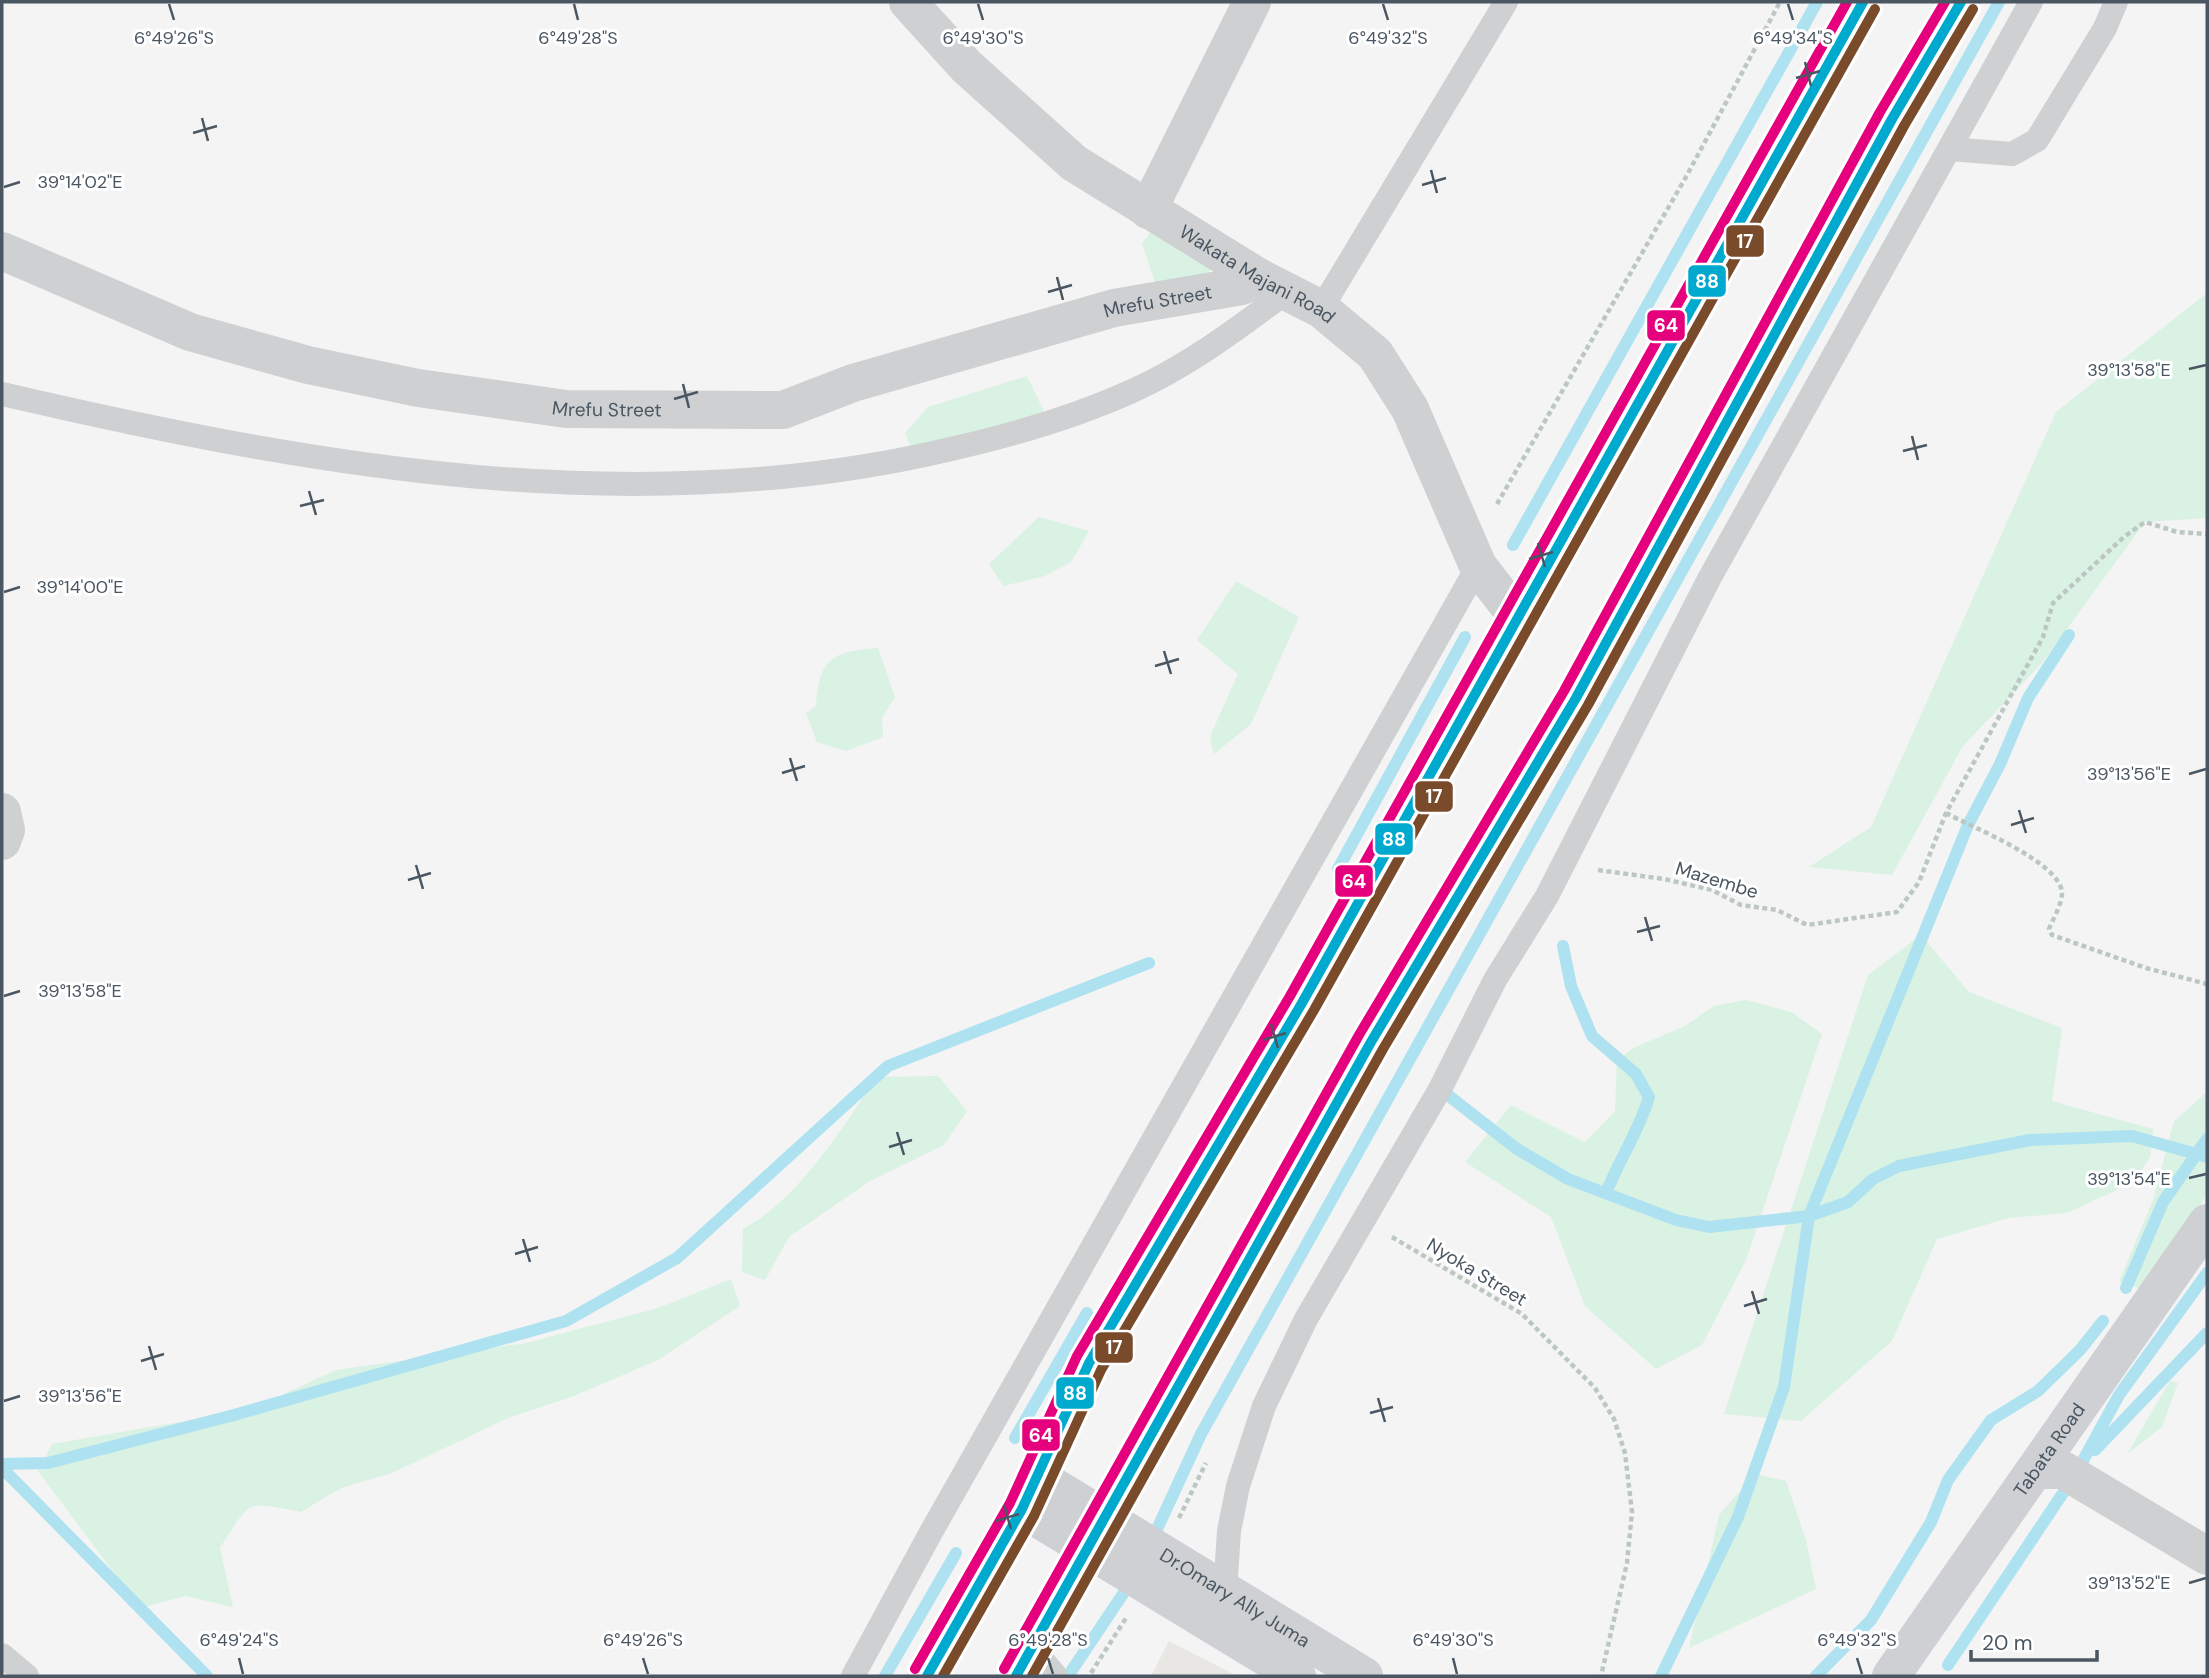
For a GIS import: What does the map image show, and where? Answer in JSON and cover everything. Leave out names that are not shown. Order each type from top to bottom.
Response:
[{"type":"main road","points":[[927,1676],[1030,1493],[1088,1363],[1302,1003],[1863,2]]},
{"type":"main road","points":[[1035,1667],[1096,1533],[1371,1042],[1576,698],[1892,119],[1961,2]]},
{"type":"main road","name":"Tabata Road","points":[[1901,1672],[2035,1470],[2207,1223]]},
{"type":"main road","points":[[1030,1493],[1096,1533]]},
{"type":"main road","name":"Dr.Omary Ally Juma","points":[[1096,1533],[1225,1592],[1364,1676]]},
{"type":"main road","name":"Dr.Omary Ally Juma","points":[[1096,1533],[1297,1676]]},
{"type":"street","name":"Wakata Majani Road","points":[[908,2],[966,66],[1074,163],[1289,293],[1375,354],[1410,409],[1474,558],[1519,619]]},
{"type":"street","points":[[1148,210],[1252,2]]},
{"type":"street","name":"Mrefu Street","points":[[2,251],[190,331],[308,365],[418,388],[566,409],[783,411],[853,383],[1114,308],[1220,291],[1289,293]]},
{"type":"street","points":[[2,812],[6,830],[2,841]]},
{"type":"street","points":[[2035,1470],[2063,1471],[2207,1556]]},
{"type":"lane","points":[[2,394],[166,432],[360,465],[500,479],[643,485],[793,478],[896,463],[1034,429],[1130,392],[1210,349],[1289,293],[1506,2]]},
{"type":"lane","points":[[1225,1592],[1229,1531],[1238,1486],[1264,1406],[1306,1318],[1361,1219],[1440,1089],[1495,980],[1548,896],[1709,579],[2031,2]]},
{"type":"lane","points":[[1950,149],[2012,154],[2037,140],[2105,28],[2116,2]]},
{"type":"lane","points":[[853,1676],[1474,558]]},
{"type":"lane","points":[[2,1655],[27,1676]]},
{"type":"path","points":[[1474,558],[1780,2]]},
{"type":"path","name":"Mazembe","points":[[1548,896],[1601,869],[1712,890],[1741,905],[1777,910],[1807,925],[1896,912],[1919,882],[1946,813],[2043,637],[2053,603],[2125,536],[2146,522],[2177,532],[2207,534]]},
{"type":"path","points":[[1946,813],[2027,856],[2059,881],[2062,895],[2049,929],[2052,935],[2146,968],[2207,984]]},
{"type":"path","name":"Nyoka Street","points":[[1361,1219],[1522,1314],[1595,1388],[1615,1419],[1625,1453],[1632,1512],[1627,1563],[1601,1676]]},
{"type":"shaded area","points":[[1169,1641],[1237,1676],[1151,1676]]},
{"type":"green space","points":[[1167,208],[1222,237],[1205,284],[1157,288],[1142,244]]},
{"type":"green space","points":[[2207,293],[2207,518],[2145,522],[2042,663],[1963,746],[1892,875],[1809,867],[1871,827],[2056,412]]},
{"type":"green space","points":[[1027,376],[1054,432],[916,458],[905,433],[928,407]]},
{"type":"green space","points":[[1039,517],[1089,531],[1071,562],[1045,576],[1003,586],[989,564]]},
{"type":"green space","points":[[1236,581],[1299,617],[1251,724],[1214,754],[1210,740],[1212,732],[1238,674],[1197,640]]},
{"type":"green space","points":[[878,648],[895,697],[882,718],[883,737],[846,751],[817,742],[806,713],[816,706],[820,678],[825,668],[839,655]]},
{"type":"green space","points":[[1921,935],[1969,992],[2062,1028],[2052,1101],[2153,1129],[2150,1157],[2134,1182],[2067,1213],[2009,1218],[1937,1239],[1892,1341],[1801,1421],[1724,1414],[1868,975]]},
{"type":"green space","points":[[1746,1000],[1791,1012],[1822,1034],[1746,1260],[1702,1345],[1656,1369],[1585,1306],[1551,1217],[1465,1162],[1511,1105],[1585,1142],[1615,1111],[1617,1060],[1633,1048],[1685,1026],[1714,1006]]},
{"type":"green space","points":[[938,1076],[967,1111],[944,1145],[870,1181],[789,1237],[765,1280],[742,1272],[743,1229],[764,1216],[801,1181],[834,1140],[877,1077]]},
{"type":"green space","points":[[2207,1092],[2207,1194],[2146,1290],[2119,1282],[2153,1200],[2174,1121]]},
{"type":"green space","points":[[731,1279],[740,1306],[658,1360],[574,1396],[508,1418],[392,1473],[341,1488],[301,1512],[258,1506],[244,1512],[220,1548],[233,1607],[185,1596],[140,1608],[38,1471],[52,1444],[249,1410],[336,1370],[526,1343],[658,1308]]},
{"type":"green space","points":[[2170,1381],[2178,1383],[2162,1427],[2127,1454]]},
{"type":"green space","points":[[1755,1474],[1786,1481],[1806,1540],[1816,1589],[1689,1648],[1719,1515]]},
{"type":"waterway","points":[[1513,545],[1817,2]]},
{"type":"waterway","points":[[1152,1540],[1201,1434],[1999,2]]},
{"type":"waterway","points":[[1661,1676],[1738,1517],[1784,1387],[1809,1216],[1968,825],[2000,764],[2028,698],[2069,635]]},
{"type":"waterway","points":[[1338,869],[1465,637]]},
{"type":"waterway","points":[[1563,946],[1571,986],[1592,1036],[1636,1074],[1649,1097],[1606,1193]]},
{"type":"waterway","points":[[2,1464],[48,1463],[234,1415],[566,1321],[677,1258],[888,1066],[1149,963]]},
{"type":"waterway","points":[[1440,1089],[1517,1149],[1568,1179],[1676,1220],[1709,1227],[1809,1216],[1848,1202],[1873,1179],[1899,1166],[2030,1140],[2132,1136],[2207,1157]]},
{"type":"waterway","points":[[2126,1288],[2163,1202],[2207,1139]]},
{"type":"waterway","points":[[2075,1475],[2119,1395],[2207,1273]]},
{"type":"waterway","points":[[1015,1438],[1087,1313]]},
{"type":"waterway","points":[[1816,1676],[1871,1620],[1931,1522],[1948,1480],[1991,1420],[2038,1391],[2080,1350],[2103,1321]]},
{"type":"waterway","points":[[2095,1450],[2207,1333]]},
{"type":"waterway","points":[[2,1468],[207,1676]]},
{"type":"waterway","points":[[1948,1665],[2063,1493]]},
{"type":"waterway","points":[[885,1676],[956,1553]]},
{"type":"waterway","points":[[1068,1676],[1131,1582]]},
{"type":"transit line","name":"64","points":[[915,1669],[1010,1503],[1077,1356],[1290,996],[1847,2]]},
{"type":"transit line","name":"88","points":[[927,1676],[1022,1509],[1089,1363],[1302,1003],[1863,2]]},
{"type":"transit line","name":"64","points":[[1004,1669],[1359,1035],[1564,691],[1880,112],[1945,2]]},
{"type":"transit line","name":"88","points":[[1016,1676],[1371,1042],[1576,698],[1892,119],[1961,2]]},
{"type":"transit line","name":"17","points":[[943,1676],[1034,1516],[1101,1370],[1314,1010],[1875,9]]},
{"type":"transit line","name":"17","points":[[1032,1676],[1383,1049],[1588,705],[1904,126],[1973,9]]}]
